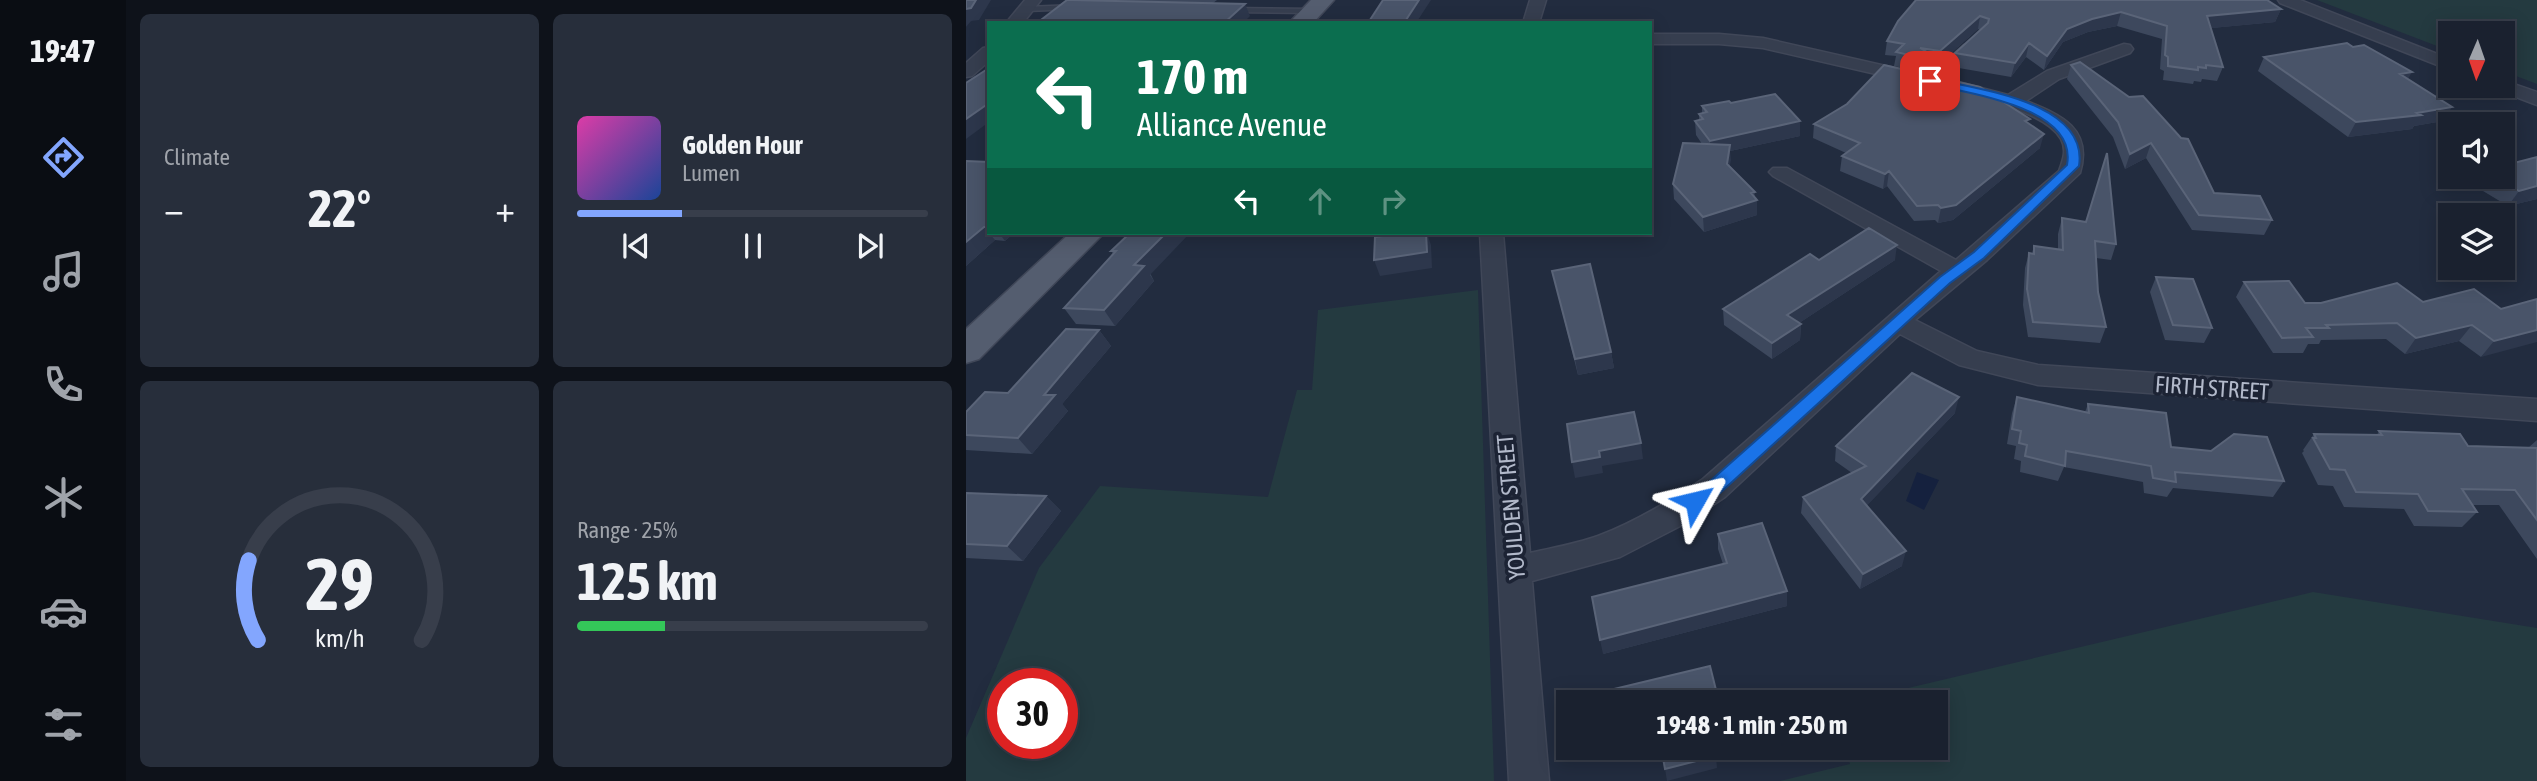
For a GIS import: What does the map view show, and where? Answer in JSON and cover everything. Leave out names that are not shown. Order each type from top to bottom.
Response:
[{"type":"main road","points":[[966,350],[1086,235]]},
{"type":"street","points":[[1532,21],[1538,0]]},
{"type":"street","points":[[2286,0],[2438,60]]},
{"type":"street","points":[[1016,21],[1029,4]]},
{"type":"street","points":[[1516,570],[1608,547],[1675,514],[1714,488],[1897,322],[1979,255],[2069,173],[2075,159],[2074,145],[2064,131],[2038,111],[2012,101],[1763,43],[1719,39],[1652,39]]},
{"type":"street","points":[[2012,101],[2053,75],[2124,49]]},
{"type":"street","points":[[966,72],[987,54]]},
{"type":"street","points":[[2515,90],[2537,99]]},
{"type":"street","points":[[1780,172],[1958,271]]},
{"type":"street","name":"YOULDEN STREET","points":[[1490,235],[1529,781]]},
{"type":"street","name":"FIRTH STREET","points":[[1897,322],[1969,358],[2038,375],[2537,410]]},
{"type":"lane","points":[[1029,4],[1088,7]]},
{"type":"lane","points":[[1217,9],[1312,11]]},
{"type":"lane","points":[[1930,81],[1971,43]]},
{"type":"green space","points":[[2317,0],[2537,0],[2537,84],[2515,76],[2515,21],[2438,21],[2438,46]]},
{"type":"green space","points":[[1478,290],[1494,781],[966,781],[966,738],[987,689],[987,759],[1078,759],[1078,668],[996,668],[1039,568],[1100,486],[1268,497],[1297,390],[1312,390],[1318,310]]},
{"type":"green space","points":[[2313,592],[2537,628],[2537,781],[1780,781],[1850,764],[1849,760],[1948,760],[1948,690],[1900,690]]},
{"type":"water","points":[[1917,472],[1939,480],[1924,510],[1906,501]]},
{"type":"building","points":[[966,0],[976,0],[971,8],[966,9]]},
{"type":"building","points":[[1067,0],[1245,4],[1226,21],[1040,21]]},
{"type":"building","points":[[1383,0],[1419,0],[1405,21],[1369,21]]},
{"type":"building","points":[[1916,0],[2267,0],[2281,9],[2207,16],[2223,67],[2206,65],[2206,68],[2198,67],[2198,70],[2168,66],[2168,57],[2165,55],[2167,26],[2121,12],[2067,29],[2047,56],[2029,43],[2015,63],[1955,53],[1988,23],[1989,19],[1980,16],[1940,51],[1920,48],[1934,56],[1930,60],[1896,52],[1904,44],[1887,41],[1898,21]]},
{"type":"building","points":[[2347,43],[2353,47],[2364,45],[2412,72],[2400,74],[2452,107],[2417,113],[2421,115],[2356,122],[2264,57]]},
{"type":"building","points":[[2080,62],[2129,97],[2143,96],[2181,138],[2188,139],[2214,193],[2260,196],[2272,220],[2199,215],[2151,143],[2130,154],[2118,122],[2071,65]]},
{"type":"building","points":[[1884,65],[1980,87],[2030,119],[2025,121],[2044,134],[1956,205],[1941,208],[1938,205],[1917,206],[1889,171],[1885,174],[1842,156],[1860,143],[1814,124],[1847,104]]},
{"type":"building","points":[[987,69],[987,104],[966,119],[966,83]]},
{"type":"building","points":[[1775,94],[1800,121],[1710,141],[1695,121],[1703,119],[1699,114],[1707,112],[1702,106]]},
{"type":"building","points":[[1683,143],[1730,145],[1727,164],[1755,192],[1751,193],[1757,200],[1703,217],[1673,184]]},
{"type":"building","points":[[2107,153],[2116,244],[2095,241],[2098,292],[2106,327],[2033,322],[2027,289],[2029,253],[2034,254],[2034,246],[2063,250],[2062,218],[2086,222]]},
{"type":"building","points":[[2537,157],[2537,186],[2519,191],[2515,189],[2515,163]]},
{"type":"building","points":[[966,161],[987,162],[987,227],[966,242]]},
{"type":"building","points":[[1869,228],[1897,245],[1787,315],[1801,324],[1772,343],[1723,309],[1810,254],[1819,260]]},
{"type":"building","points":[[1128,235],[1164,235],[1134,265],[1144,266],[1104,310],[1064,308],[1116,251],[1111,251]]},
{"type":"building","points":[[1426,235],[1427,252],[1374,260],[1375,237]]},
{"type":"building","points":[[1590,264],[1611,352],[1575,359],[1552,271]]},
{"type":"building","points":[[2156,277],[2193,279],[2212,328],[2173,325]]},
{"type":"building","points":[[2289,281],[2305,303],[2321,303],[2397,283],[2423,302],[2474,289],[2501,309],[2537,299],[2537,330],[2494,341],[2472,325],[2416,338],[2397,323],[2326,325],[2329,328],[2306,328],[2313,337],[2282,338],[2244,282]]},
{"type":"building","points":[[1066,329],[1099,330],[1044,395],[1055,395],[1018,438],[966,435],[966,412],[985,392],[1008,393]]},
{"type":"building","points":[[1912,373],[1959,397],[1861,499],[1906,551],[1863,574],[1803,497],[1866,466],[1836,446]]},
{"type":"building","points":[[2017,397],[2089,413],[2088,404],[2166,413],[2171,447],[2211,451],[2234,434],[2267,437],[2284,481],[2175,472],[2176,482],[2153,478],[2151,466],[2066,451],[2065,466],[2025,456],[2027,445],[2019,443],[2021,431],[2012,429]]},
{"type":"building","points":[[1634,412],[1641,443],[1599,451],[1600,457],[1572,462],[1567,424]]},
{"type":"building","points":[[2379,431],[2460,434],[2468,446],[2537,448],[2537,520],[2515,490],[2462,489],[2477,512],[2428,511],[2418,494],[2356,492],[2345,470],[2330,469],[2313,438],[2316,438],[2314,434],[2382,435]]},
{"type":"building","points":[[966,493],[1046,496],[1007,546],[966,544]]},
{"type":"building","points":[[1762,523],[1787,591],[1600,640],[1592,597],[1727,563],[1718,534]]},
{"type":"building","points":[[1710,666],[1716,690],[1614,690]]},
{"type":"building","points":[[1663,760],[1700,760],[1665,769]]},
{"type":"route","points":[[1695,501],[1714,488],[1945,280],[1979,255],[2069,173],[2073,166],[2075,152],[2070,138],[2057,124],[2038,111],[2012,101],[1930,81]]}]
